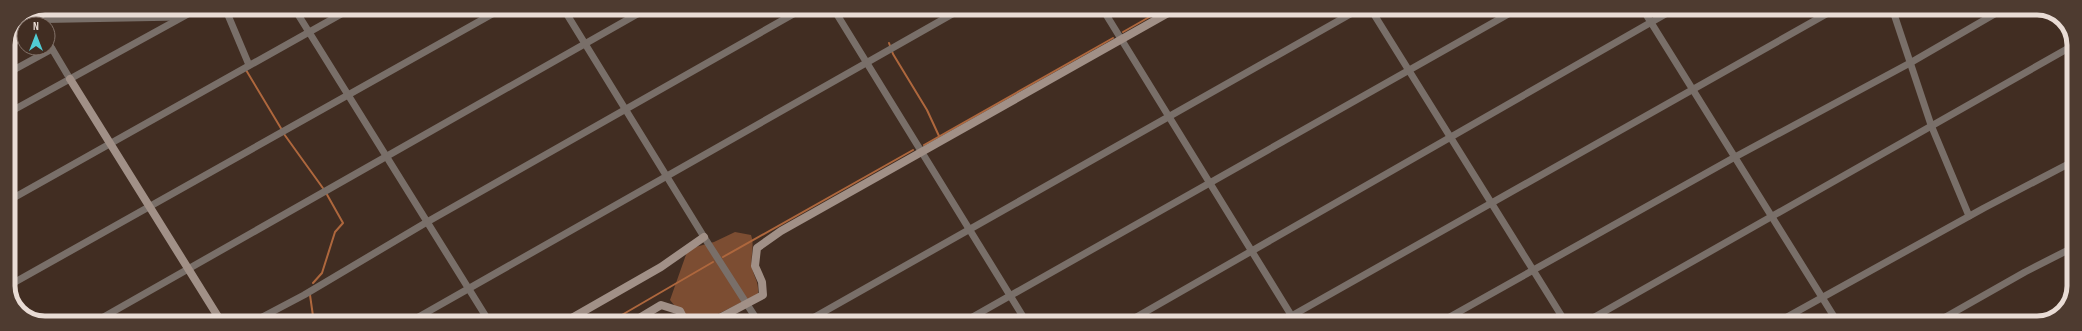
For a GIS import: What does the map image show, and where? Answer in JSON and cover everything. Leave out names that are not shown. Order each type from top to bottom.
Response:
[{"type":"street","points":[[15,109],[187,15]]},
{"type":"street","points":[[228,15],[250,65]]},
{"type":"street","points":[[298,15],[486,316]]},
{"type":"street","points":[[15,197],[339,15]]},
{"type":"street","points":[[15,282],[491,15]]},
{"type":"street","points":[[567,15],[704,237],[755,316]]},
{"type":"street","points":[[105,316],[636,15]]},
{"type":"street","points":[[264,316],[304,295],[427,222],[792,15]]},
{"type":"street","points":[[837,15],[1023,316]]},
{"type":"street","points":[[420,316],[951,15]]},
{"type":"street","points":[[1106,15],[1292,316],[1825,15]]},
{"type":"street","points":[[724,316],[763,295],[762,282],[755,266],[757,248],[781,231],[1165,15]]},
{"type":"street","points":[[816,316],[1349,15]]},
{"type":"street","points":[[1374,15],[1450,139],[1562,316]]},
{"type":"street","points":[[974,316],[1507,15]]},
{"type":"street","points":[[1646,15],[1834,316]]},
{"type":"street","points":[[1138,316],[1450,139],[1664,15]]},
{"type":"street","points":[[1894,15],[1931,125],[1969,216]]},
{"type":"street","points":[[1451,316],[1735,157],[1910,63],[1993,15]]},
{"type":"street","points":[[56,21],[183,17]]},
{"type":"street","points":[[1597,316],[1773,218],[1881,156],[1931,125],[2067,49]]},
{"type":"street","points":[[15,68],[34,56]]},
{"type":"street","points":[[56,56],[218,316]]},
{"type":"street","points":[[1788,316],[1969,216],[2067,165]]},
{"type":"street","points":[[575,316],[661,267],[704,237]]},
{"type":"street","points":[[1947,316],[2025,272],[2067,251]]},
{"type":"street","points":[[643,316],[661,305],[680,311],[682,316]]},
{"type":"shaded area","points":[[735,232],[751,235],[753,243],[752,267],[757,283],[758,294],[714,316],[683,316],[670,300],[688,249],[714,242]]},
{"type":"waterway","points":[[1123,32],[1153,15]]},
{"type":"waterway","points":[[924,145],[1113,38]]},
{"type":"waterway","points":[[889,43],[893,54],[927,110],[939,136]]},
{"type":"waterway","points":[[246,70],[282,130]]},
{"type":"waterway","points":[[284,134],[325,191],[343,223],[335,232],[322,273],[313,283]]},
{"type":"waterway","points":[[723,257],[913,150]]},
{"type":"waterway","points":[[620,316],[713,262]]},
{"type":"waterway","points":[[310,295],[313,316]]}]
